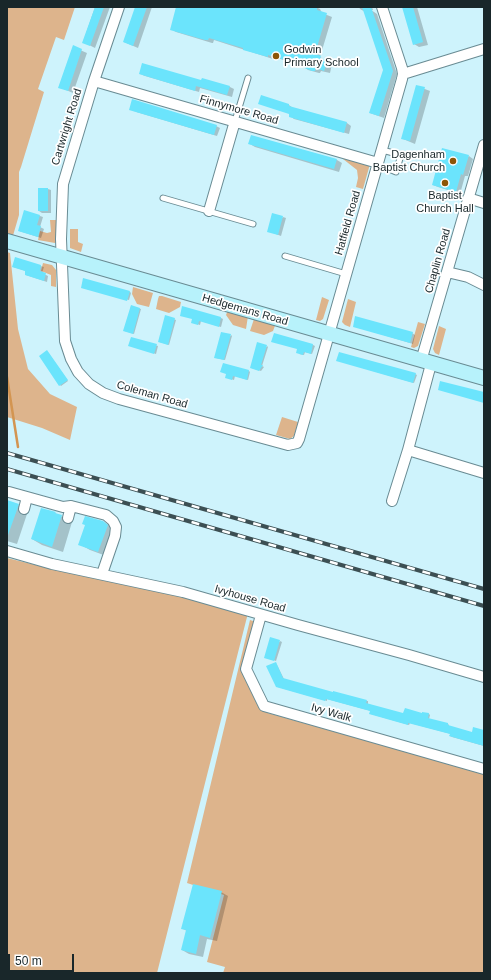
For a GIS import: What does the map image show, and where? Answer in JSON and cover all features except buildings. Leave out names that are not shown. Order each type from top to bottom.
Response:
[{"type":"street","name":"Cartwright Road","points":[[63,258],[61,239],[63,184],[94,81],[119,7]]},
{"type":"street","points":[[382,7],[403,74],[484,49]]},
{"type":"street","name":"Hatfield Road","points":[[294,444],[298,443],[403,74]]},
{"type":"street","name":"Finnymore Road","points":[[94,81],[378,163]]},
{"type":"street","points":[[209,211],[235,121]]},
{"type":"street","name":"Chaplin Road","points":[[392,501],[408,450],[426,362],[447,272],[484,145]]},
{"type":"street","points":[[468,198],[484,203]]},
{"type":"street","name":"Hedgemans Road","points":[[7,241],[484,378]]},
{"type":"street","name":"Coleman Road","points":[[63,258],[65,341],[71,359],[78,372],[89,384],[103,393],[119,399],[288,445],[294,444]]},
{"type":"street","points":[[447,272],[468,277],[484,285]]},
{"type":"street","points":[[408,450],[484,473]]},
{"type":"street","points":[[9,492],[63,507],[71,506],[106,515],[113,521],[116,528],[115,536],[102,574]]},
{"type":"street","points":[[24,509],[27,497]]},
{"type":"street","points":[[68,518],[71,506]]},
{"type":"street","name":"Ivyhouse Road","points":[[7,551],[40,561],[183,592],[261,615],[409,655],[484,678]]},
{"type":"street","name":"Ivy Walk","points":[[261,615],[246,669],[264,706],[484,769]]},
{"type":"lane","points":[[235,121],[248,78]]},
{"type":"lane","points":[[382,150],[401,155],[396,172],[389,169]]},
{"type":"lane","points":[[163,198],[253,224]]},
{"type":"lane","points":[[285,256],[346,274]]},
{"type":"shaded area","points":[[7,7],[75,7],[64,40],[56,37],[38,89],[44,92],[19,172],[19,215],[12,239],[7,237]]},
{"type":"shaded area","points":[[344,154],[370,164],[363,189],[356,187],[358,178],[357,170],[343,159]]},
{"type":"shaded area","points":[[50,220],[57,220],[55,243],[38,240],[40,231],[47,233],[51,232]]},
{"type":"shaded area","points":[[70,229],[78,229],[78,242],[83,244],[81,252],[70,248]]},
{"type":"shaded area","points":[[7,252],[10,253],[18,329],[28,369],[50,394],[77,407],[70,440],[42,428],[7,417]]},
{"type":"shaded area","points":[[43,263],[52,265],[56,270],[56,287],[51,286],[51,275],[41,271]]},
{"type":"shaded area","points":[[133,287],[153,293],[149,307],[137,304],[132,294]]},
{"type":"shaded area","points":[[159,296],[181,302],[180,307],[169,313],[156,309]]},
{"type":"shaded area","points":[[322,297],[329,300],[323,319],[320,321],[316,320]]},
{"type":"shaded area","points":[[348,299],[356,302],[350,327],[342,322]]},
{"type":"shaded area","points":[[228,310],[248,316],[246,329],[233,325],[226,315]]},
{"type":"shaded area","points":[[254,319],[276,323],[273,331],[264,335],[250,331]]},
{"type":"shaded area","points":[[418,322],[425,324],[418,346],[414,348],[411,347]]},
{"type":"shaded area","points":[[439,326],[446,329],[439,355],[435,353],[433,349]]},
{"type":"shaded area","points":[[282,417],[298,422],[294,436],[290,439],[276,435]]},
{"type":"shaded area","points":[[7,558],[182,596],[248,613],[157,973],[7,973]]},
{"type":"shaded area","points":[[250,620],[253,621],[254,624],[242,671],[261,710],[484,774],[484,973],[223,973],[225,967],[207,962],[224,895],[187,883]]},
{"type":"waterway","points":[[7,377],[18,447]]},
{"type":"railway","points":[[7,453],[484,589]]},
{"type":"railway","points":[[7,469],[484,606]]},
{"type":"place","name":"Godwin Primary School","points":[[276,56]]},
{"type":"place","name":"Dagenham Baptist Church","points":[[453,161]]},
{"type":"place","name":"Baptist Church Hall","points":[[445,183]]}]
